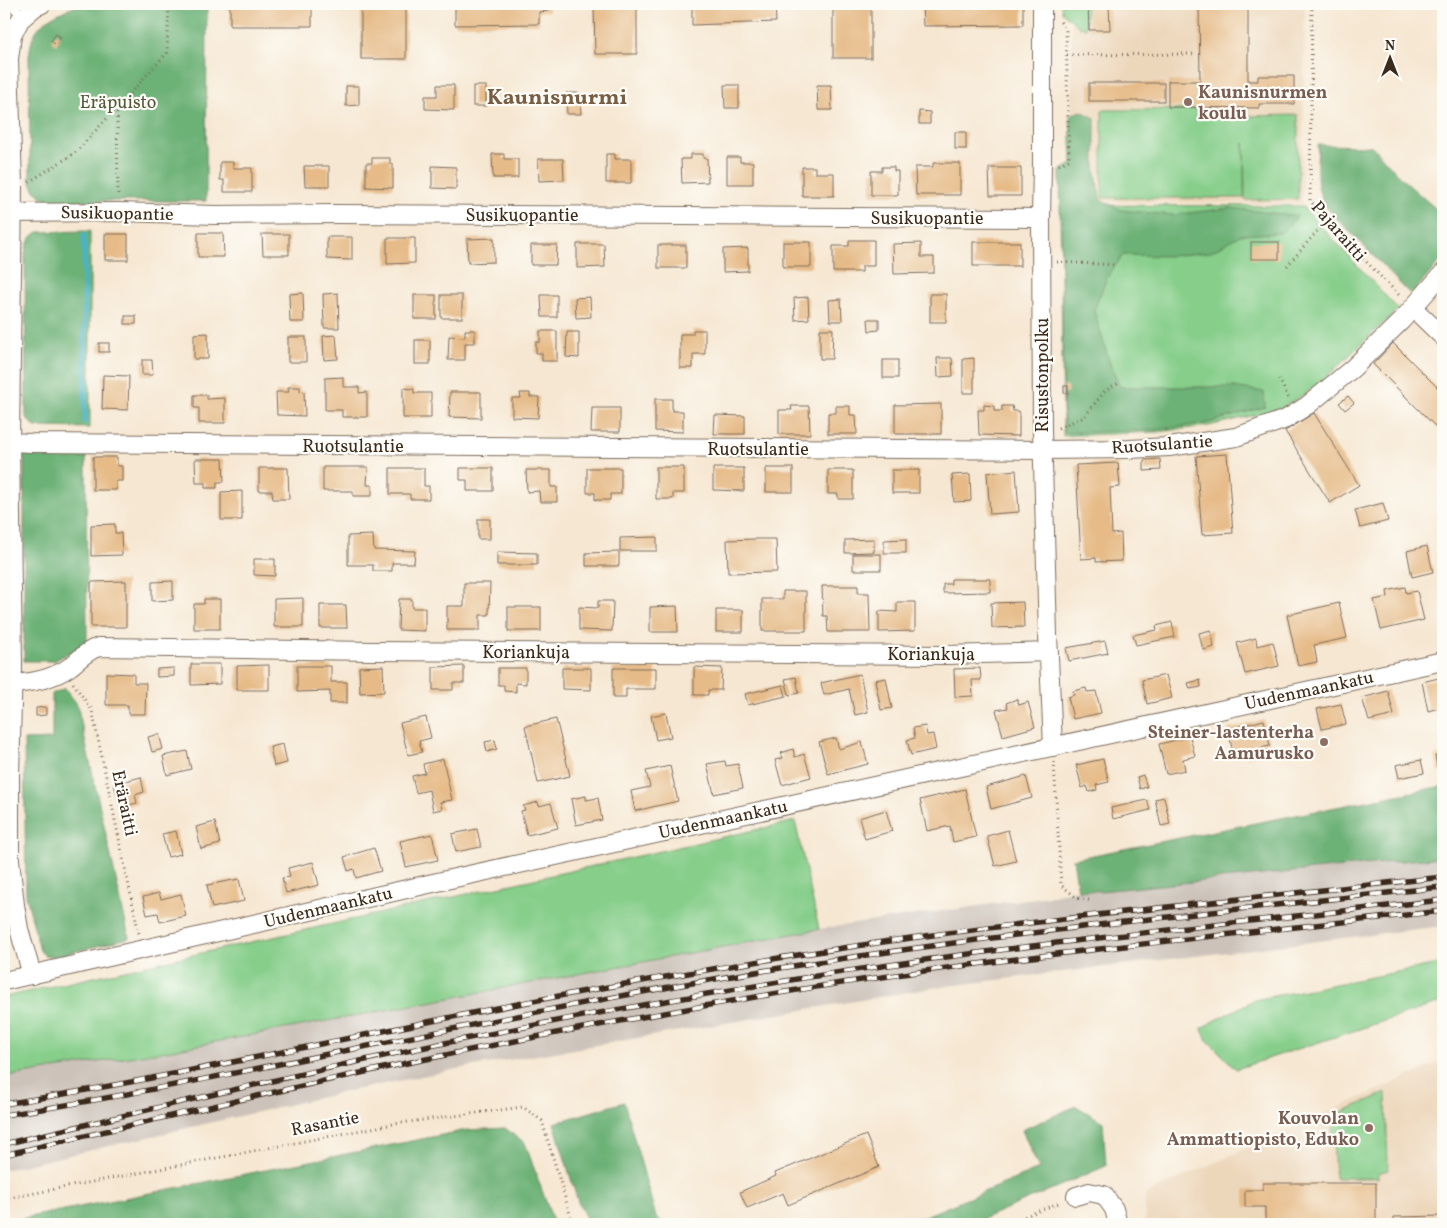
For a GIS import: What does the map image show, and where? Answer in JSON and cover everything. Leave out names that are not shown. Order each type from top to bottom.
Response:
[{"type":"street","points":[[32,974],[19,929],[10,860],[8,213],[13,185],[9,59],[12,36],[20,20],[35,7],[42,4]]},
{"type":"street","name":"Risustonpolku","points":[[1042,4],[1043,450],[1053,747]]},
{"type":"street","name":"Susikuopantie","points":[[8,213],[118,212],[215,215],[1041,218]]},
{"type":"street","name":"Ruotsulantie","points":[[10,442],[31,444],[1043,450],[1169,447],[1236,437],[1286,419],[1308,405],[1353,368],[1413,308],[1443,273]]},
{"type":"street","points":[[1413,308],[1443,338]]},
{"type":"street","name":"Koriankuja","points":[[8,684],[44,679],[64,671],[92,649],[99,647],[948,656],[1049,652]]},
{"type":"street","name":"Uudenmaankatu","points":[[4,981],[474,874],[1443,660]]},
{"type":"street","points":[[1076,1196],[1090,1192],[1104,1195],[1114,1209],[1118,1224]]},
{"type":"lane","points":[[10,4],[24,16]]},
{"type":"path","points":[[25,186],[75,153],[167,53],[169,4]]},
{"type":"path","name":"Pajaraitti","points":[[1312,4],[1310,200],[1326,221],[1413,308]]},
{"type":"path","points":[[1067,54],[1193,54]]},
{"type":"path","points":[[117,108],[118,212]]},
{"type":"path","points":[[1287,266],[1326,221]]},
{"type":"path","points":[[1054,262],[1116,265]]},
{"type":"path","points":[[1056,429],[1084,416],[1106,391],[1118,383]]},
{"type":"path","name":"Eräraitti","points":[[64,671],[92,710],[142,949]]},
{"type":"path","points":[[1053,747],[1061,884],[1077,898],[1093,901]]},
{"type":"path","name":"Rasantie","points":[[4,1199],[393,1124],[523,1107],[542,1122],[572,1224]]},
{"type":"path","points":[[1006,1224],[1076,1196]]},
{"type":"shaded area","name":"Kaunisnurmen koulu","points":[[1071,4],[1305,4],[1302,204],[1073,201]]},
{"type":"shaded area","points":[[1443,857],[1443,926],[938,987],[462,1068],[349,1091],[4,1170],[4,1077],[167,1051],[819,929],[1078,890],[1101,891]]},
{"type":"shaded area","name":"Kouvolan Ammattiopisto, Eduko","points":[[1443,1061],[1443,1224],[1145,1224],[1145,1194]]},
{"type":"green space","name":"Eräpuisto","points":[[83,4],[207,4],[206,201],[48,201],[34,190],[30,179],[29,57],[32,42],[35,33],[49,19],[63,11]]},
{"type":"green space","points":[[1061,4],[1086,4],[1086,28],[1079,27],[1062,12]]},
{"type":"green space","points":[[1243,109],[1244,116],[1298,115],[1298,199],[1245,200],[1244,142],[1244,198],[1102,198],[1102,110]]},
{"type":"green space","points":[[1081,111],[1095,118],[1095,167],[1100,199],[1121,210],[1171,215],[1230,208],[1298,216],[1281,233],[1240,235],[1211,252],[1171,256],[1123,255],[1107,278],[1094,310],[1110,364],[1120,387],[1234,387],[1264,392],[1265,407],[1208,423],[1156,430],[1064,433],[1060,171],[1072,164],[1070,115]]},
{"type":"green space","points":[[1318,145],[1372,146],[1403,180],[1443,215],[1443,258],[1411,295],[1326,207],[1318,185]]},
{"type":"green space","points":[[1060,205],[1302,206],[1398,309],[1334,370],[1308,392],[1284,407],[1208,426],[1157,432],[1063,436]]},
{"type":"green space","points":[[90,231],[90,428],[35,427],[26,417],[25,254],[30,239],[38,232]]},
{"type":"green space","points":[[86,453],[87,643],[54,661],[24,661],[24,454]]},
{"type":"green space","points":[[65,688],[77,704],[129,938],[53,957],[44,955],[40,951],[26,895],[24,740],[52,739],[52,694]]},
{"type":"green space","points":[[1443,786],[1443,857],[1101,891],[1078,890],[1073,859]]},
{"type":"green space","points":[[795,821],[819,929],[167,1051],[4,1077],[4,997]]},
{"type":"green space","points":[[1443,963],[1443,1002],[1236,1069],[1207,1040],[1201,1028],[1254,1000]]},
{"type":"green space","points":[[1386,1093],[1388,1170],[1378,1173],[1378,1178],[1335,1178],[1332,1116]]},
{"type":"green space","points":[[624,1102],[656,1217],[665,1224],[589,1224],[578,1202],[554,1123]]},
{"type":"green space","points":[[1076,1106],[1103,1122],[1106,1166],[971,1224],[906,1224],[1039,1169],[1022,1130]]},
{"type":"green space","points":[[505,1128],[525,1143],[554,1224],[4,1224],[4,1222],[467,1130]]},
{"type":"building","points":[[225,4],[316,4],[316,8],[312,8],[312,26],[230,26],[230,6],[225,6]]},
{"type":"building","points":[[361,4],[406,4],[406,59],[361,59]]},
{"type":"building","points":[[455,4],[549,4],[549,11],[539,12],[539,24],[455,25]]},
{"type":"building","points":[[594,4],[637,4],[637,54],[595,54]]},
{"type":"building","points":[[692,4],[775,4],[776,22],[692,25]]},
{"type":"building","points":[[833,4],[871,4],[871,58],[833,58]]},
{"type":"building","points":[[922,4],[1023,4],[1023,25],[923,26]]},
{"type":"building","points":[[1088,4],[1109,4],[1110,30],[1089,30]]},
{"type":"building","points":[[1199,4],[1248,4],[1248,81],[1258,81],[1258,76],[1294,76],[1294,104],[1259,104],[1259,108],[1168,107],[1168,81],[1200,81]]},
{"type":"building","points":[[56,34],[61,37],[56,45],[51,41]]},
{"type":"building","points":[[1089,83],[1164,83],[1164,101],[1089,101]]},
{"type":"building","points":[[437,85],[454,85],[454,110],[425,109],[425,96],[437,96]]},
{"type":"building","points":[[724,85],[739,85],[739,108],[725,108]]},
{"type":"building","points":[[817,85],[831,85],[832,110],[818,110]]},
{"type":"building","points":[[346,86],[359,86],[359,105],[346,106]]},
{"type":"building","points":[[473,86],[486,86],[486,106],[473,106]]},
{"type":"building","points":[[566,93],[580,93],[581,114],[567,114]]},
{"type":"building","points":[[919,111],[930,112],[930,124],[919,124]]},
{"type":"building","points":[[955,132],[966,132],[966,149],[955,149]]},
{"type":"building","points":[[492,154],[504,154],[504,159],[518,159],[518,178],[493,178]]},
{"type":"building","points":[[606,154],[615,154],[615,159],[631,159],[631,183],[606,183]]},
{"type":"building","points":[[691,154],[703,154],[703,158],[707,158],[708,182],[682,183],[681,159],[691,159]]},
{"type":"building","points":[[727,157],[740,157],[740,162],[753,162],[753,184],[727,184]]},
{"type":"building","points":[[372,158],[390,158],[390,164],[393,164],[393,188],[366,187],[366,163],[372,163]]},
{"type":"building","points":[[538,159],[563,159],[564,180],[539,181]]},
{"type":"building","points":[[220,162],[233,162],[233,168],[252,168],[252,192],[224,192],[224,180],[220,180]]},
{"type":"building","points":[[933,163],[960,163],[960,195],[916,195],[915,167],[933,167]]},
{"type":"building","points":[[304,166],[329,166],[329,186],[305,186]]},
{"type":"building","points":[[432,166],[456,167],[456,189],[432,188]]},
{"type":"building","points":[[802,167],[815,167],[815,173],[834,173],[834,196],[802,196]]},
{"type":"building","points":[[882,167],[894,167],[894,171],[898,171],[898,195],[871,195],[871,171],[882,171]]},
{"type":"building","points":[[989,168],[1021,168],[1021,196],[990,196]]},
{"type":"building","points":[[198,233],[223,233],[224,257],[198,257]]},
{"type":"building","points":[[105,234],[128,234],[128,260],[105,260]]},
{"type":"building","points":[[262,234],[289,234],[289,255],[263,255]]},
{"type":"building","points":[[327,237],[352,237],[352,260],[327,259]]},
{"type":"building","points":[[387,238],[415,238],[415,263],[387,264]]},
{"type":"building","points":[[494,238],[494,262],[468,263],[467,239]]},
{"type":"building","points":[[849,240],[874,240],[874,266],[862,266],[862,272],[833,272],[833,246],[849,246]]},
{"type":"building","points":[[783,242],[811,242],[811,267],[783,267]]},
{"type":"building","points":[[973,242],[1020,242],[1020,266],[973,266]]},
{"type":"building","points":[[1251,242],[1279,242],[1279,259],[1251,259]]},
{"type":"building","points":[[921,243],[921,257],[934,257],[934,273],[894,274],[893,244]]},
{"type":"building","points":[[577,244],[604,244],[605,267],[577,268]]},
{"type":"building","points":[[531,245],[557,245],[556,265],[531,265]]},
{"type":"building","points":[[658,245],[686,245],[686,268],[658,268]]},
{"type":"building","points":[[748,248],[748,271],[723,272],[723,249]]},
{"type":"building","points":[[303,293],[304,322],[290,322],[289,294]]},
{"type":"building","points":[[338,293],[339,328],[324,328],[323,294]]},
{"type":"building","points":[[930,294],[946,294],[946,322],[930,322]]},
{"type":"building","points":[[414,295],[436,295],[436,319],[414,319]]},
{"type":"building","points":[[441,295],[462,295],[462,318],[441,318]]},
{"type":"building","points":[[541,295],[557,295],[557,317],[542,317]]},
{"type":"building","points":[[590,297],[591,317],[576,318],[575,298]]},
{"type":"building","points":[[808,297],[809,319],[795,320],[794,298]]},
{"type":"building","points":[[841,299],[842,321],[830,321],[829,300]]},
{"type":"building","points":[[125,316],[136,316],[136,324],[125,324]]},
{"type":"building","points":[[868,319],[879,319],[879,330],[869,331]]},
{"type":"building","points":[[820,329],[833,329],[832,359],[820,359]]},
{"type":"building","points":[[465,330],[475,330],[475,343],[465,343],[465,360],[448,360],[449,336],[465,337]]},
{"type":"building","points":[[693,330],[705,330],[705,354],[693,354],[693,368],[680,368],[680,334],[693,334]]},
{"type":"building","points":[[540,331],[557,331],[557,361],[542,361],[542,353],[536,353],[536,342],[540,342]]},
{"type":"building","points":[[567,332],[579,332],[579,358],[566,357]]},
{"type":"building","points":[[208,333],[208,359],[194,359],[194,334]]},
{"type":"building","points":[[336,335],[338,359],[324,360],[323,336]]},
{"type":"building","points":[[288,337],[306,337],[306,362],[288,362]]},
{"type":"building","points":[[415,340],[430,340],[430,364],[415,364]]},
{"type":"building","points":[[99,343],[109,343],[109,352],[99,352]]},
{"type":"building","points":[[1393,343],[1443,393],[1443,423],[1438,429],[1373,364]]},
{"type":"building","points":[[937,358],[952,358],[953,376],[938,377]]},
{"type":"building","points":[[974,358],[974,393],[963,393],[963,359]]},
{"type":"building","points":[[142,360],[152,360],[153,375],[142,375]]},
{"type":"building","points":[[883,360],[898,360],[898,378],[883,378]]},
{"type":"building","points":[[103,375],[129,376],[128,410],[102,409]]},
{"type":"building","points":[[343,377],[343,387],[359,387],[359,393],[367,392],[367,417],[342,417],[342,410],[325,410],[325,378]]},
{"type":"building","points":[[1064,386],[1068,386],[1068,393],[1064,393]]},
{"type":"building","points":[[288,387],[300,387],[300,392],[304,391],[305,416],[277,415],[276,392],[289,392]]},
{"type":"building","points":[[403,388],[414,389],[414,393],[431,393],[431,418],[403,418]]},
{"type":"building","points":[[450,392],[481,392],[481,418],[449,417]]},
{"type":"building","points":[[520,393],[530,393],[530,397],[539,397],[538,418],[512,417],[512,398],[521,398]]},
{"type":"building","points":[[194,395],[207,395],[207,399],[225,398],[225,423],[199,423],[199,408],[194,408]]},
{"type":"building","points":[[1348,396],[1354,403],[1345,410],[1339,403]]},
{"type":"building","points":[[655,399],[672,399],[672,411],[683,411],[683,432],[655,431]]},
{"type":"building","points":[[941,404],[941,434],[895,434],[895,405]]},
{"type":"building","points":[[984,405],[994,406],[994,411],[1002,411],[1002,406],[1012,406],[1013,411],[1019,411],[1019,436],[979,435],[978,410],[984,410]]},
{"type":"building","points":[[791,406],[809,406],[810,434],[779,434],[779,410],[792,410]]},
{"type":"building","points":[[836,406],[850,406],[850,415],[856,415],[857,434],[828,434],[828,413],[836,413]]},
{"type":"building","points":[[592,408],[620,408],[620,432],[591,432]]},
{"type":"building","points":[[1314,413],[1359,485],[1330,503],[1285,431]]},
{"type":"building","points":[[715,415],[745,416],[745,434],[714,434]]},
{"type":"building","points":[[1227,454],[1233,533],[1202,535],[1196,456]]},
{"type":"building","points":[[93,457],[117,457],[117,466],[122,466],[122,481],[116,481],[116,490],[93,490]]},
{"type":"building","points":[[195,459],[223,459],[224,482],[217,482],[217,488],[205,488],[205,483],[196,483]]},
{"type":"building","points":[[1160,459],[1161,470],[1144,471],[1144,460]]},
{"type":"building","points":[[1118,463],[1120,487],[1110,488],[1112,534],[1121,533],[1122,561],[1096,562],[1096,558],[1081,559],[1076,465]]},
{"type":"building","points":[[323,467],[368,467],[367,485],[372,485],[372,496],[353,496],[353,491],[323,491]]},
{"type":"building","points":[[656,467],[684,467],[684,493],[673,493],[673,499],[656,499]]},
{"type":"building","points":[[259,468],[288,468],[289,499],[273,499],[272,491],[259,491]]},
{"type":"building","points":[[390,468],[424,468],[424,486],[429,486],[429,499],[410,499],[410,494],[390,494]]},
{"type":"building","points":[[460,468],[493,468],[493,491],[467,491],[467,480],[460,480]]},
{"type":"building","points":[[587,468],[621,468],[621,494],[610,494],[610,500],[595,500],[595,493],[587,493]]},
{"type":"building","points":[[713,468],[744,468],[744,491],[713,490]]},
{"type":"building","points":[[766,468],[793,468],[793,492],[766,492]]},
{"type":"building","points":[[526,470],[551,470],[551,487],[557,487],[557,502],[540,502],[539,491],[527,492]]},
{"type":"building","points":[[828,470],[853,470],[853,499],[838,499],[838,494],[828,494]]},
{"type":"building","points":[[892,470],[919,470],[919,493],[892,493]]},
{"type":"building","points":[[1016,470],[1019,512],[990,514],[987,473]]},
{"type":"building","points":[[970,474],[971,501],[954,502],[952,475]]},
{"type":"building","points":[[242,491],[242,520],[221,520],[221,492]]},
{"type":"building","points":[[1383,503],[1388,521],[1360,528],[1355,510]]},
{"type":"building","points":[[478,519],[490,519],[490,539],[478,539]]},
{"type":"building","points":[[115,524],[115,533],[121,533],[122,555],[91,556],[91,525]]},
{"type":"building","points":[[373,535],[374,550],[415,551],[414,563],[392,563],[392,571],[373,571],[373,565],[348,565],[348,536]]},
{"type":"building","points":[[657,537],[657,551],[620,551],[620,538]]},
{"type":"building","points":[[776,539],[777,572],[728,573],[727,540]]},
{"type":"building","points":[[874,539],[874,552],[845,553],[845,540]]},
{"type":"building","points":[[906,539],[906,553],[884,553],[884,540]]},
{"type":"building","points":[[1427,546],[1433,572],[1412,577],[1407,551]]},
{"type":"building","points":[[497,552],[537,553],[537,565],[497,565]]},
{"type":"building","points":[[619,552],[619,566],[586,566],[586,553]]},
{"type":"building","points":[[853,554],[881,554],[881,570],[853,570]]},
{"type":"building","points":[[254,559],[275,559],[275,576],[254,575]]},
{"type":"building","points":[[951,579],[990,579],[990,592],[943,593],[943,584],[951,584]]},
{"type":"building","points":[[126,581],[126,627],[91,627],[91,582]]},
{"type":"building","points":[[173,581],[173,600],[152,601],[152,582]]},
{"type":"building","points":[[464,583],[490,583],[489,615],[480,615],[480,630],[447,630],[447,606],[464,606]]},
{"type":"building","points":[[822,586],[858,586],[858,593],[869,593],[870,632],[828,632],[827,616],[823,616]]},
{"type":"building","points":[[1405,587],[1406,593],[1417,591],[1424,620],[1381,630],[1374,600],[1388,597],[1387,591]]},
{"type":"building","points":[[783,591],[806,591],[806,631],[762,631],[762,599],[783,599]]},
{"type":"building","points":[[303,598],[303,627],[274,627],[274,599]]},
{"type":"building","points":[[204,599],[220,599],[220,629],[194,629],[194,604],[204,604]]},
{"type":"building","points":[[399,599],[412,599],[412,608],[425,608],[425,631],[398,630]]},
{"type":"building","points":[[598,601],[613,601],[612,631],[579,630],[579,607],[598,608]]},
{"type":"building","points":[[897,602],[915,602],[915,631],[879,632],[879,611],[897,612]]},
{"type":"building","points":[[1023,602],[1024,627],[992,628],[991,603]]},
{"type":"building","points":[[1339,603],[1347,638],[1314,645],[1317,662],[1298,666],[1287,615]]},
{"type":"building","points":[[320,605],[346,605],[347,628],[320,628]]},
{"type":"building","points":[[677,606],[678,632],[650,632],[650,607]]},
{"type":"building","points":[[508,607],[541,607],[541,631],[508,631]]},
{"type":"building","points":[[716,610],[743,610],[743,632],[716,632]]},
{"type":"building","points":[[1172,622],[1175,637],[1136,645],[1133,635],[1157,630],[1156,626]]},
{"type":"building","points":[[1211,630],[1214,647],[1203,650],[1199,633]]},
{"type":"building","points":[[1256,638],[1257,646],[1273,642],[1279,666],[1245,674],[1237,643]]},
{"type":"building","points":[[1105,641],[1108,653],[1069,661],[1066,648]]},
{"type":"building","points":[[191,664],[220,664],[220,684],[191,685]]},
{"type":"building","points":[[269,665],[269,690],[237,690],[237,666]]},
{"type":"building","points":[[297,666],[331,666],[331,682],[347,682],[347,703],[330,703],[330,691],[297,692]]},
{"type":"building","points":[[383,666],[384,692],[360,693],[359,667]]},
{"type":"building","points":[[464,666],[464,683],[453,683],[453,690],[433,690],[433,667]]},
{"type":"building","points":[[694,667],[722,668],[721,690],[708,690],[708,695],[694,695]]},
{"type":"building","points":[[174,668],[174,676],[157,677],[157,669]]},
{"type":"building","points":[[498,668],[526,668],[526,684],[516,683],[516,692],[504,691],[504,685],[498,685]]},
{"type":"building","points":[[562,668],[591,668],[591,690],[562,689]]},
{"type":"building","points":[[613,668],[656,668],[656,689],[626,689],[626,698],[613,698]]},
{"type":"building","points":[[980,668],[981,680],[972,680],[973,696],[955,697],[954,669]]},
{"type":"building","points":[[106,673],[134,674],[134,683],[146,683],[145,714],[128,714],[128,705],[106,705]]},
{"type":"building","points":[[860,674],[868,712],[855,715],[849,689],[824,695],[821,683]]},
{"type":"building","points":[[1166,675],[1172,698],[1147,704],[1142,680]]},
{"type":"building","points":[[796,677],[799,693],[789,695],[785,679]]},
{"type":"building","points":[[1443,677],[1443,707],[1428,711],[1422,682]]},
{"type":"building","points":[[886,678],[892,708],[881,710],[875,680]]},
{"type":"building","points":[[1200,680],[1201,687],[1190,689],[1188,683]]},
{"type":"building","points":[[783,685],[786,696],[748,705],[745,694]]},
{"type":"building","points":[[1086,688],[1087,692],[1096,691],[1101,713],[1073,719],[1068,697],[1074,695],[1073,691]]},
{"type":"building","points":[[1388,691],[1394,715],[1369,721],[1362,698]]},
{"type":"building","points":[[1017,699],[1019,705],[1028,702],[1035,727],[1003,736],[996,710],[1008,708],[1006,703]]},
{"type":"building","points":[[1341,704],[1346,724],[1322,729],[1317,709]]},
{"type":"building","points":[[46,707],[46,715],[36,716],[36,708]]},
{"type":"building","points":[[666,713],[671,737],[656,740],[651,716]]},
{"type":"building","points":[[426,717],[431,738],[419,741],[422,752],[408,755],[400,723]]},
{"type":"building","points":[[556,719],[570,776],[538,783],[525,726]]},
{"type":"building","points":[[1264,720],[1270,746],[1259,748],[1260,754],[1246,757],[1245,751],[1233,753],[1228,729]]},
{"type":"building","points":[[925,726],[927,735],[933,734],[936,749],[911,755],[907,740],[915,738],[913,728]]},
{"type":"building","points":[[159,734],[163,749],[152,752],[148,737]]},
{"type":"building","points":[[1190,737],[1195,756],[1183,759],[1185,770],[1166,774],[1159,744]]},
{"type":"building","points":[[836,738],[839,749],[862,742],[868,764],[828,774],[819,742]]},
{"type":"building","points":[[495,740],[497,749],[487,752],[485,742]]},
{"type":"building","points":[[283,744],[287,763],[274,766],[270,747]]},
{"type":"building","points":[[793,749],[795,757],[804,754],[811,777],[782,785],[775,760],[783,758],[781,753]]},
{"type":"building","points":[[187,751],[191,769],[167,775],[163,756]]},
{"type":"building","points":[[1443,754],[1443,771],[1438,772],[1435,756]]},
{"type":"building","points":[[443,759],[452,800],[440,802],[442,809],[433,811],[429,790],[416,793],[412,776],[425,773],[423,764]]},
{"type":"building","points":[[1103,759],[1109,782],[1096,785],[1097,790],[1089,792],[1087,786],[1082,788],[1076,765]]},
{"type":"building","points":[[1421,760],[1424,773],[1399,778],[1396,765]]},
{"type":"building","points":[[725,761],[726,766],[738,764],[743,788],[714,794],[707,764]]},
{"type":"building","points":[[670,766],[678,801],[635,811],[631,791],[650,787],[646,771]]},
{"type":"building","points":[[1143,775],[1147,787],[1140,789],[1137,777]]},
{"type":"building","points":[[1026,776],[1032,798],[991,809],[986,787]]},
{"type":"building","points":[[141,777],[144,792],[135,795],[137,803],[120,807],[114,784]]},
{"type":"building","points":[[965,789],[976,837],[953,842],[950,826],[927,831],[920,800]]},
{"type":"building","points":[[586,796],[586,800],[598,798],[602,820],[576,825],[571,799]]},
{"type":"building","points":[[1164,797],[1170,824],[1161,826],[1155,799]]},
{"type":"building","points":[[1147,800],[1150,810],[1113,819],[1111,808]]},
{"type":"building","points":[[538,802],[539,806],[551,803],[558,828],[527,835],[521,811],[525,810],[523,806]]},
{"type":"building","points":[[886,810],[892,831],[865,839],[859,818]]},
{"type":"building","points":[[215,822],[220,844],[201,849],[196,827]]},
{"type":"building","points":[[477,829],[481,847],[456,852],[452,834]]},
{"type":"building","points":[[1008,830],[1016,861],[995,866],[987,836]]},
{"type":"building","points":[[176,831],[181,854],[168,857],[162,834]]},
{"type":"building","points":[[432,834],[438,860],[406,867],[400,841]]},
{"type":"building","points":[[374,848],[381,871],[356,878],[354,869],[348,871],[344,857]]},
{"type":"building","points":[[313,862],[319,885],[286,893],[282,878],[290,877],[288,868]]},
{"type":"building","points":[[239,879],[244,901],[212,908],[207,885]]},
{"type":"building","points":[[159,893],[161,899],[181,894],[186,916],[160,922],[158,913],[147,915],[143,897]]},
{"type":"building","points":[[866,1135],[879,1167],[788,1205],[783,1193],[747,1208],[740,1192],[776,1176],[775,1173]]},
{"type":"building","points":[[1263,1183],[1376,1183],[1376,1224],[1265,1224],[1265,1207],[1245,1207],[1245,1190],[1263,1190]]},
{"type":"building","points":[[1443,1216],[1443,1224],[1394,1224],[1394,1217]]},
{"type":"waterway","points":[[84,235],[85,422]]},
{"type":"railway","points":[[4,1104],[156,1077],[532,1001],[820,951],[1010,925],[1443,877]]},
{"type":"railway","points":[[4,1115],[152,1089],[536,1012],[774,969],[1024,934],[1443,887]]},
{"type":"railway","points":[[4,1144],[222,1092],[385,1056],[523,1027],[690,997],[856,970],[1024,947],[1443,900]]},
{"type":"railway","points":[[4,1155],[386,1067],[565,1031],[773,994],[1024,958],[1443,911]]},
{"type":"place","name":"Kaunisnurmen koulu","points":[[1188,102]]},
{"type":"place","name":"Steiner-lastenterha Aamurusko","points":[[1324,742]]},
{"type":"place","name":"Kouvolan Ammattiopisto, Eduko","points":[[1369,1128]]},
{"type":"district","name":"Kaunisnurmi","points":[[557,96]]}]
